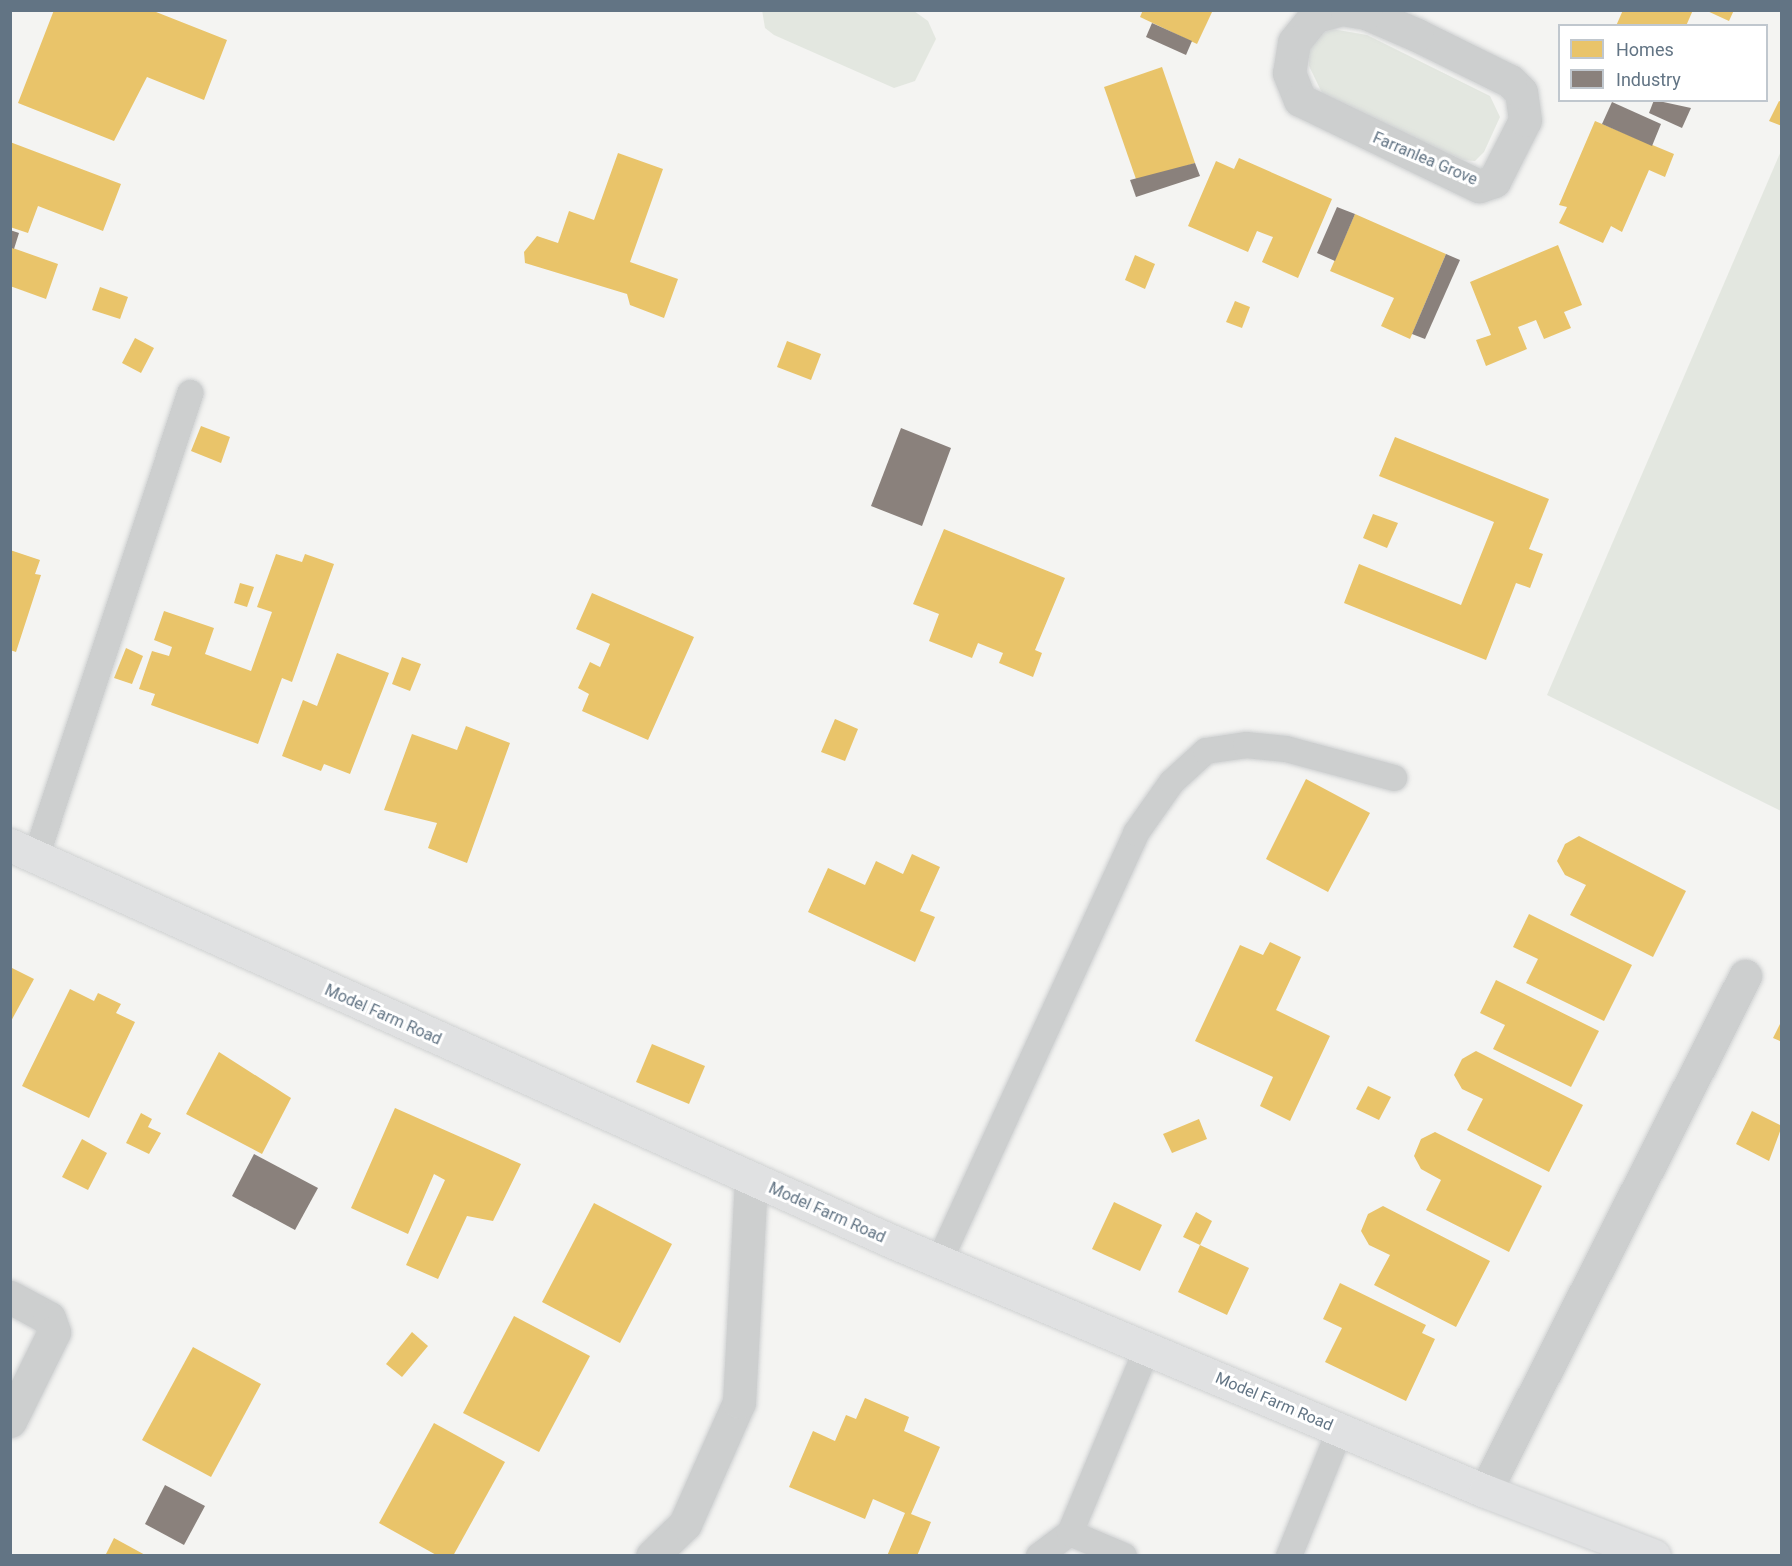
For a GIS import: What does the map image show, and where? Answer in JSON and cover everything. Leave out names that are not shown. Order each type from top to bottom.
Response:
[{"type":"main road","name":"Model Farm Road","points":[[23,851],[939,1262],[1485,1491],[1654,1556]]},
{"type":"street","name":"Farranlea Grove","points":[[1338,10],[1315,16],[1294,42],[1289,73],[1300,100],[1479,186],[1494,181],[1526,120],[1521,92],[1510,81],[1422,23],[1347,10]]},
{"type":"street","points":[[1485,1491],[1745,976]]},
{"type":"street","points":[[652,1556],[685,1524],[738,1402],[751,1179]]},
{"type":"street","points":[[10,1297],[49,1318],[54,1332],[10,1421]]},
{"type":"lane","points":[[23,851],[190,393]]},
{"type":"lane","points":[[939,1262],[1136,833],[1172,782],[1206,751],[1246,745],[1286,749],[1394,778]]},
{"type":"lane","points":[[1039,1556],[1070,1533],[1147,1349]]},
{"type":"lane","points":[[1289,1556],[1340,1430]]},
{"type":"lane","points":[[1070,1533],[1124,1556]]},
{"type":"shaded area","points":[[762,10],[914,11],[928,21],[936,39],[915,81],[894,88],[774,35],[765,28]]},
{"type":"shaded area","points":[[1332,29],[1367,35],[1490,96],[1500,117],[1484,152],[1475,161],[1463,160],[1324,97],[1309,66],[1309,49],[1318,35]]},
{"type":"shaded area","points":[[1781,151],[1782,811],[1547,695]]},
{"type":"building: Homes","points":[[54,10],[151,10],[227,40],[204,100],[147,77],[114,141],[18,103]]},
{"type":"building: Homes","points":[[1143,10],[1213,10],[1197,44],[1140,17]]},
{"type":"building: Homes","points":[[1623,10],[1693,10],[1687,24],[1617,24]]},
{"type":"building: Homes","points":[[1705,10],[1734,10],[1729,21]]},
{"type":"building: Homes","points":[[1162,67],[1195,163],[1137,182],[1104,87]]},
{"type":"building: Homes","points":[[1779,101],[1782,102],[1782,126],[1769,121]]},
{"type":"building: Homes","points":[[1595,121],[1674,154],[1665,177],[1649,170],[1622,232],[1611,226],[1603,243],[1559,223],[1567,207],[1559,205]]},
{"type":"building: Homes","points":[[10,142],[121,184],[103,231],[38,206],[28,233],[10,227]]},
{"type":"building: Homes","points":[[618,153],[663,169],[630,262],[678,279],[664,318],[630,305],[627,294],[525,263],[524,252],[537,236],[558,243],[569,211],[594,220]]},
{"type":"building: Homes","points":[[1239,158],[1332,199],[1298,278],[1262,262],[1273,237],[1257,231],[1248,252],[1188,226],[1216,161],[1234,169]]},
{"type":"building: Homes","points":[[1355,214],[1446,254],[1410,339],[1381,326],[1394,298],[1330,271]]},
{"type":"building: Homes","points":[[1558,245],[1582,305],[1564,312],[1571,328],[1544,339],[1536,320],[1518,327],[1527,349],[1486,366],[1476,340],[1491,335],[1470,282]]},
{"type":"building: Homes","points":[[10,247],[58,264],[46,299],[10,286]]},
{"type":"building: Homes","points":[[1135,255],[1155,264],[1145,289],[1125,280]]},
{"type":"building: Homes","points":[[100,287],[128,297],[120,319],[92,310]]},
{"type":"building: Homes","points":[[1235,301],[1250,307],[1242,328],[1226,322]]},
{"type":"building: Homes","points":[[135,338],[154,348],[141,373],[122,363]]},
{"type":"building: Homes","points":[[787,341],[821,354],[811,380],[777,367]]},
{"type":"building: Homes","points":[[201,426],[230,437],[221,463],[191,451]]},
{"type":"building: Homes","points":[[1395,437],[1549,499],[1529,549],[1543,554],[1530,588],[1516,583],[1486,660],[1344,603],[1359,564],[1461,605],[1494,522],[1379,476]]},
{"type":"building: Homes","points":[[1373,514],[1398,523],[1387,548],[1363,538]]},
{"type":"building: Homes","points":[[944,529],[1065,578],[1035,650],[1042,653],[1033,677],[999,663],[1003,653],[978,643],[972,658],[929,641],[939,614],[913,604]]},
{"type":"building: Homes","points":[[10,550],[40,560],[35,574],[41,575],[16,652],[10,650]]},
{"type":"building: Homes","points":[[276,554],[302,562],[305,554],[334,564],[292,682],[282,678],[258,744],[151,705],[155,694],[139,689],[152,651],[169,656],[172,647],[154,640],[164,611],[214,628],[205,654],[251,671],[272,612],[257,607]]},
{"type":"building: Homes","points":[[240,583],[254,587],[247,607],[234,603]]},
{"type":"building: Homes","points":[[592,593],[694,637],[648,740],[582,711],[589,694],[578,688],[590,662],[600,667],[610,644],[576,629]]},
{"type":"building: Homes","points":[[126,648],[143,656],[132,684],[114,678]]},
{"type":"building: Homes","points":[[337,653],[389,673],[350,774],[324,764],[321,771],[282,756],[303,700],[317,706]]},
{"type":"building: Homes","points":[[402,657],[421,664],[410,691],[392,684]]},
{"type":"building: Homes","points":[[835,719],[858,729],[845,761],[821,752]]},
{"type":"building: Homes","points":[[466,726],[510,743],[467,863],[428,848],[437,823],[384,810],[412,734],[457,750]]},
{"type":"building: Homes","points":[[1306,779],[1370,813],[1328,892],[1266,859]]},
{"type":"building: Homes","points":[[1579,836],[1686,891],[1653,957],[1570,915],[1586,885],[1565,875],[1557,861],[1565,844]]},
{"type":"building: Homes","points":[[912,854],[940,867],[920,911],[935,917],[915,962],[808,912],[828,868],[865,885],[876,861],[903,874]]},
{"type":"building: Homes","points":[[1529,914],[1632,965],[1604,1021],[1526,983],[1538,959],[1513,947]]},
{"type":"building: Homes","points":[[1270,942],[1301,957],[1276,1010],[1330,1036],[1290,1121],[1260,1106],[1273,1077],[1195,1041],[1240,945],[1263,955]]},
{"type":"building: Homes","points":[[10,967],[34,979],[10,1023]]},
{"type":"building: Homes","points":[[1496,980],[1599,1031],[1571,1087],[1493,1049],[1505,1025],[1480,1013]]},
{"type":"building: Homes","points":[[70,989],[94,1001],[98,993],[121,1004],[116,1013],[135,1022],[89,1118],[22,1086]]},
{"type":"building: Homes","points":[[1782,1020],[1782,1042],[1773,1038]]},
{"type":"building: Homes","points":[[652,1044],[705,1066],[689,1104],[636,1082]]},
{"type":"building: Homes","points":[[1476,1051],[1583,1105],[1549,1172],[1467,1130],[1483,1099],[1462,1089],[1454,1075],[1462,1059]]},
{"type":"building: Homes","points":[[219,1052],[291,1098],[262,1154],[186,1114]]},
{"type":"building: Homes","points":[[1368,1086],[1391,1097],[1379,1120],[1356,1109]]},
{"type":"building: Homes","points":[[395,1108],[521,1164],[493,1221],[467,1216],[438,1279],[406,1265],[445,1180],[434,1174],[408,1234],[351,1208]]},
{"type":"building: Homes","points":[[1752,1111],[1782,1126],[1769,1161],[1736,1144]]},
{"type":"building: Homes","points":[[141,1113],[152,1119],[148,1127],[161,1133],[149,1154],[126,1143]]},
{"type":"building: Homes","points":[[1199,1119],[1207,1139],[1172,1153],[1163,1134]]},
{"type":"building: Homes","points":[[1435,1132],[1542,1186],[1509,1252],[1426,1210],[1441,1180],[1421,1169],[1414,1156],[1421,1139]]},
{"type":"building: Homes","points":[[82,1139],[107,1153],[88,1190],[62,1177]]},
{"type":"building: Homes","points":[[1114,1202],[1162,1225],[1140,1271],[1092,1249]]},
{"type":"building: Homes","points":[[594,1203],[672,1244],[620,1343],[542,1302]]},
{"type":"building: Homes","points":[[1383,1206],[1490,1261],[1456,1327],[1374,1285],[1390,1255],[1369,1245],[1361,1231],[1368,1214]]},
{"type":"building: Homes","points":[[1196,1212],[1212,1221],[1200,1245],[1183,1237]]},
{"type":"building: Homes","points":[[1200,1245],[1249,1268],[1227,1315],[1178,1292]]},
{"type":"building: Homes","points":[[1340,1283],[1426,1325],[1422,1333],[1435,1339],[1406,1401],[1325,1362],[1342,1328],[1323,1319]]},
{"type":"building: Homes","points":[[514,1316],[590,1356],[539,1452],[463,1413]]},
{"type":"building: Homes","points":[[412,1332],[428,1346],[402,1377],[386,1364]]},
{"type":"building: Homes","points":[[193,1347],[261,1384],[211,1477],[142,1440]]},
{"type":"building: Homes","points":[[865,1398],[909,1417],[904,1431],[940,1447],[911,1514],[931,1522],[917,1556],[887,1556],[905,1513],[873,1499],[865,1519],[789,1487],[813,1431],[835,1441],[846,1415],[856,1419]]},
{"type":"building: Homes","points":[[434,1423],[505,1462],[453,1556],[438,1556],[379,1523]]},
{"type":"building: Homes","points":[[114,1538],[147,1556],[105,1556]]},
{"type":"building: Industry","points":[[1152,23],[1192,41],[1186,55],[1146,37]]},
{"type":"building: Industry","points":[[1612,102],[1661,124],[1652,146],[1602,124]]},
{"type":"building: Industry","points":[[1653,102],[1691,108],[1682,128],[1649,113]]},
{"type":"building: Industry","points":[[1195,163],[1200,176],[1136,197],[1130,180]]},
{"type":"building: Industry","points":[[1337,207],[1355,214],[1335,261],[1317,253]]},
{"type":"building: Industry","points":[[10,230],[19,233],[14,249],[10,247]]},
{"type":"building: Industry","points":[[1446,254],[1460,260],[1425,339],[1412,334]]},
{"type":"building: Industry","points":[[901,428],[951,448],[922,526],[871,506]]},
{"type":"building: Industry","points":[[254,1154],[318,1188],[295,1230],[232,1196]]},
{"type":"building: Industry","points":[[165,1485],[205,1506],[184,1545],[145,1524]]}]
